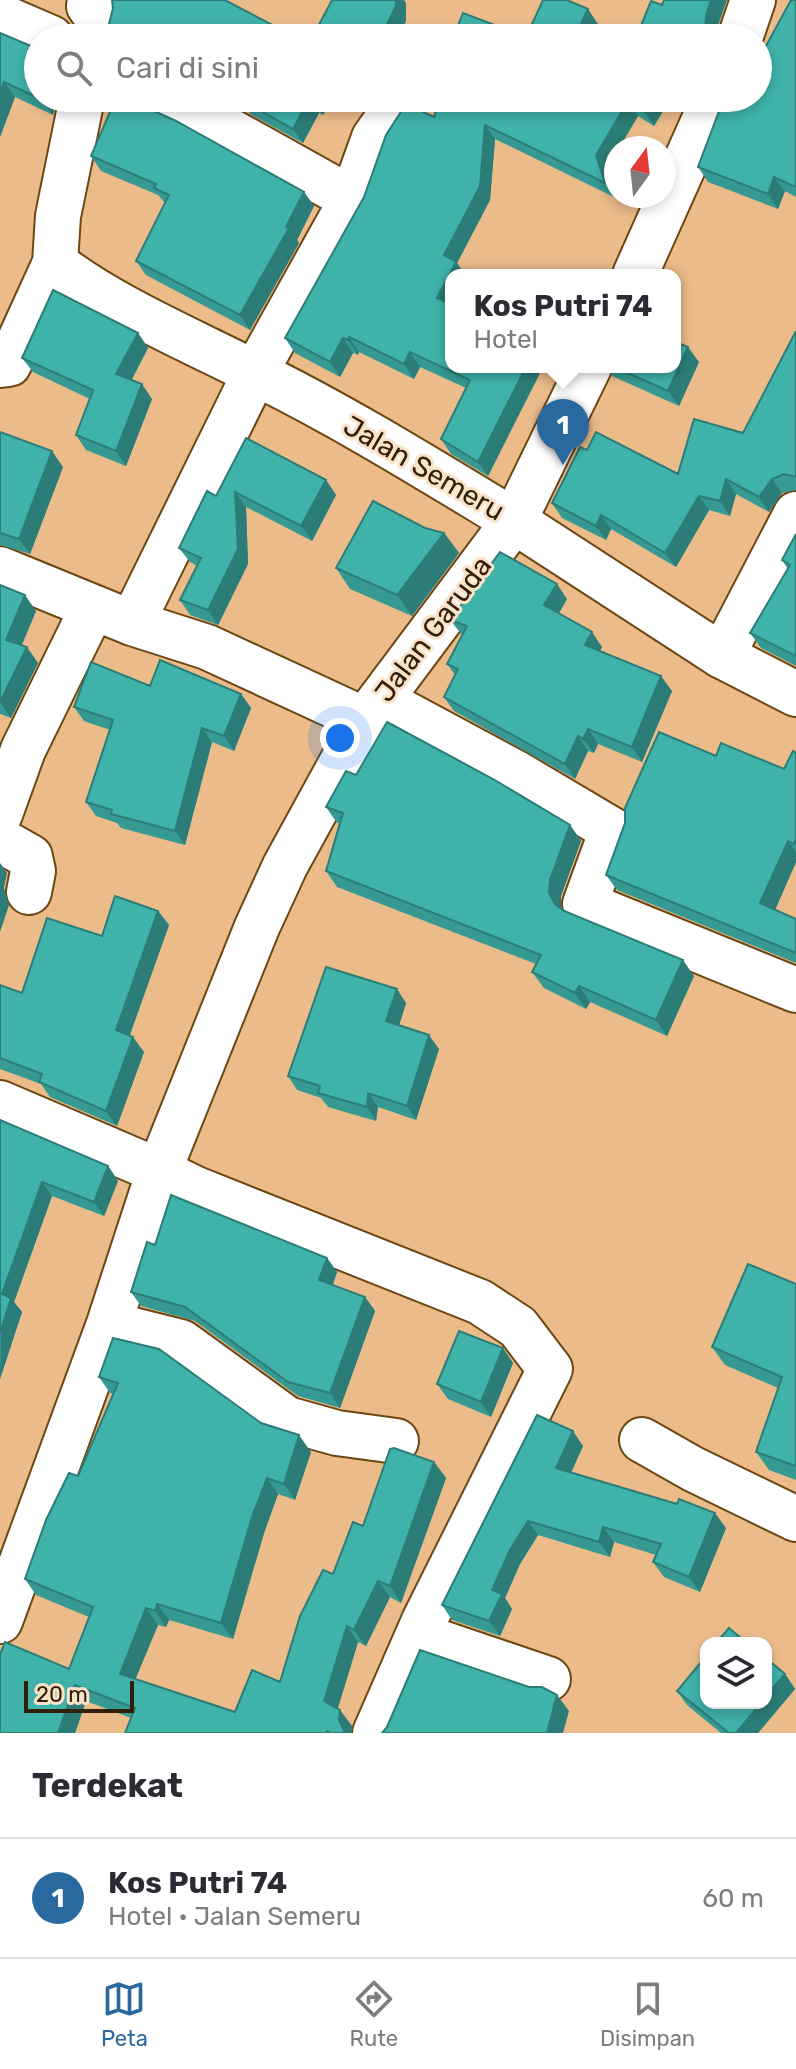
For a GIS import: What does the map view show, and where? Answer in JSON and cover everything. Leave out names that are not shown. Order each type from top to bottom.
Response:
[{"type":"street","points":[[90,0],[89,6],[98,18],[97,24]]},
{"type":"street","points":[[745,24],[753,0]]},
{"type":"street","points":[[0,16],[24,26]]},
{"type":"street","points":[[0,365],[9,364],[55,263],[58,216],[79,112]]},
{"type":"street","points":[[196,112],[352,199]]},
{"type":"street","points":[[0,814],[23,750],[112,615],[240,365],[352,199],[374,138],[392,112]]},
{"type":"street","points":[[638,269],[708,112]]},
{"type":"street","name":"Jalan Semeru","points":[[55,263],[84,285],[382,442],[514,521],[586,373]]},
{"type":"street","points":[[722,656],[796,514]]},
{"type":"street","points":[[514,521],[722,656],[796,694]]},
{"type":"street","name":"Jalan Garuda","points":[[0,1621],[109,1324],[159,1171],[279,878],[373,710],[514,521]]},
{"type":"street","points":[[0,569],[112,615],[207,647],[373,710],[516,773],[612,830],[585,904],[796,990]]},
{"type":"street","points":[[0,840],[30,857],[33,871],[29,892]]},
{"type":"street","points":[[0,1103],[196,1189],[480,1302],[518,1327],[550,1369],[418,1635],[375,1733]]},
{"type":"street","points":[[109,1324],[181,1342],[287,1419],[337,1433],[396,1441]]},
{"type":"street","points":[[642,1440],[693,1469],[796,1519]]},
{"type":"street","points":[[418,1635],[548,1679]]},
{"type":"building","points":[[112,0],[225,0],[270,24],[109,24]]},
{"type":"building","points":[[332,0],[396,0],[387,24],[319,24]]},
{"type":"building","points":[[543,0],[567,0],[588,9],[581,24],[532,24]]},
{"type":"building","points":[[664,0],[711,0],[705,24],[642,24],[651,1],[662,5]]},
{"type":"building","points":[[791,0],[796,0],[796,187],[774,177],[768,194],[698,167],[719,112],[772,112],[772,35]]},
{"type":"building","points":[[463,13],[492,24],[459,24]]},
{"type":"building","points":[[0,33],[24,43],[24,91],[4,82],[0,94]]},
{"type":"building","points":[[110,112],[156,112],[304,192],[286,227],[289,228],[240,315],[136,261],[169,195],[154,188],[156,184],[91,156]]},
{"type":"building","points":[[263,112],[302,112],[293,129]]},
{"type":"building","points":[[401,112],[423,112],[434,117],[436,112],[621,112],[607,136],[604,136],[596,155],[604,183],[485,125],[480,186],[444,255],[456,262],[452,269],[445,269],[445,283],[437,298],[445,301],[445,368],[410,352],[404,364],[349,337],[348,340],[343,338],[330,362],[285,338],[364,197],[386,135]]},
{"type":"building","points":[[53,290],[138,333],[116,374],[142,384],[116,451],[76,435],[93,390],[22,358]]},
{"type":"building","points":[[796,331],[796,477],[784,474],[772,479],[759,497],[726,479],[720,501],[699,496],[665,553],[601,515],[596,526],[552,503],[580,447],[587,450],[596,432],[678,474],[694,419],[743,433]]},
{"type":"building","points":[[681,344],[688,347],[681,362]]},
{"type":"building","points":[[455,373],[523,373],[478,462],[441,439],[470,380]]},
{"type":"building","points":[[628,373],[676,373],[668,391]]},
{"type":"building","points":[[0,432],[52,451],[19,539],[0,533]]},
{"type":"building","points":[[246,438],[326,480],[301,526],[235,492],[238,549],[208,610],[180,600],[201,558],[179,548],[207,491],[216,496]]},
{"type":"building","points":[[373,501],[425,528],[444,533],[397,595],[336,568]]},
{"type":"building","points":[[796,534],[796,656],[750,633],[790,565],[782,560]]},
{"type":"building","points":[[500,552],[557,584],[544,605],[592,632],[585,645],[661,676],[632,747],[588,729],[583,739],[578,736],[565,764],[444,697],[458,669],[447,664],[467,626],[450,620]]},
{"type":"building","points":[[0,585],[25,595],[6,640],[27,647],[0,702]]},
{"type":"building","points":[[160,660],[241,694],[224,736],[202,728],[175,831],[111,814],[112,810],[86,802],[113,720],[74,707],[91,662],[150,686]]},
{"type":"building","points":[[387,722],[570,825],[550,880],[549,893],[555,904],[564,911],[683,960],[656,1020],[579,986],[575,993],[532,972],[541,955],[326,871],[343,813],[326,807],[346,771],[356,775]]},
{"type":"building","points":[[659,732],[716,756],[721,743],[784,769],[793,751],[796,753],[796,839],[794,844],[788,841],[760,903],[796,919],[796,953],[606,875],[625,823],[625,808]]},
{"type":"building","points":[[115,896],[158,911],[116,1030],[133,1037],[106,1111],[39,1082],[42,1074],[0,1058],[0,985],[22,993],[47,918],[102,936]]},
{"type":"building","points":[[326,967],[397,989],[386,1021],[429,1035],[407,1106],[368,1093],[367,1107],[318,1093],[320,1086],[288,1076]]},
{"type":"building","points":[[0,1120],[108,1166],[94,1202],[42,1182],[2,1294],[11,1298],[0,1333]]},
{"type":"building","points":[[171,1195],[327,1258],[319,1280],[365,1297],[330,1393],[288,1382],[185,1307],[131,1292],[147,1242],[155,1245]]},
{"type":"building","points":[[748,1264],[796,1284],[796,1466],[756,1452],[782,1377],[712,1347]]},
{"type":"building","points":[[459,1331],[503,1348],[481,1402],[437,1384]]},
{"type":"building","points":[[113,1338],[159,1349],[261,1423],[299,1435],[284,1484],[267,1478],[252,1517],[221,1623],[157,1604],[155,1611],[146,1608],[120,1674],[235,1712],[252,1670],[280,1682],[300,1616],[323,1570],[333,1574],[353,1522],[363,1526],[390,1449],[434,1462],[390,1586],[378,1581],[354,1630],[347,1626],[324,1701],[340,1710],[339,1720],[345,1733],[125,1733],[135,1708],[75,1685],[58,1733],[0,1733],[0,1654],[5,1642],[69,1669],[93,1607],[25,1579],[46,1520],[69,1473],[78,1476],[118,1383],[99,1377]]},
{"type":"building","points":[[537,1415],[573,1431],[556,1468],[677,1504],[679,1499],[715,1513],[689,1577],[653,1562],[661,1544],[603,1527],[599,1542],[528,1521],[510,1550],[492,1590],[502,1594],[489,1621],[442,1605]]},
{"type":"building","points":[[729,1628],[740,1637],[721,1637]]},
{"type":"building","points":[[420,1650],[529,1687],[542,1687],[557,1695],[547,1733],[382,1733]]},
{"type":"building","points":[[700,1663],[700,1709],[756,1709],[736,1733],[729,1733],[677,1691]]},
{"type":"building","points":[[772,1663],[785,1674],[772,1689]]},
{"type":"place","name":"Kos Putri 74","points":[[563,465]]}]
